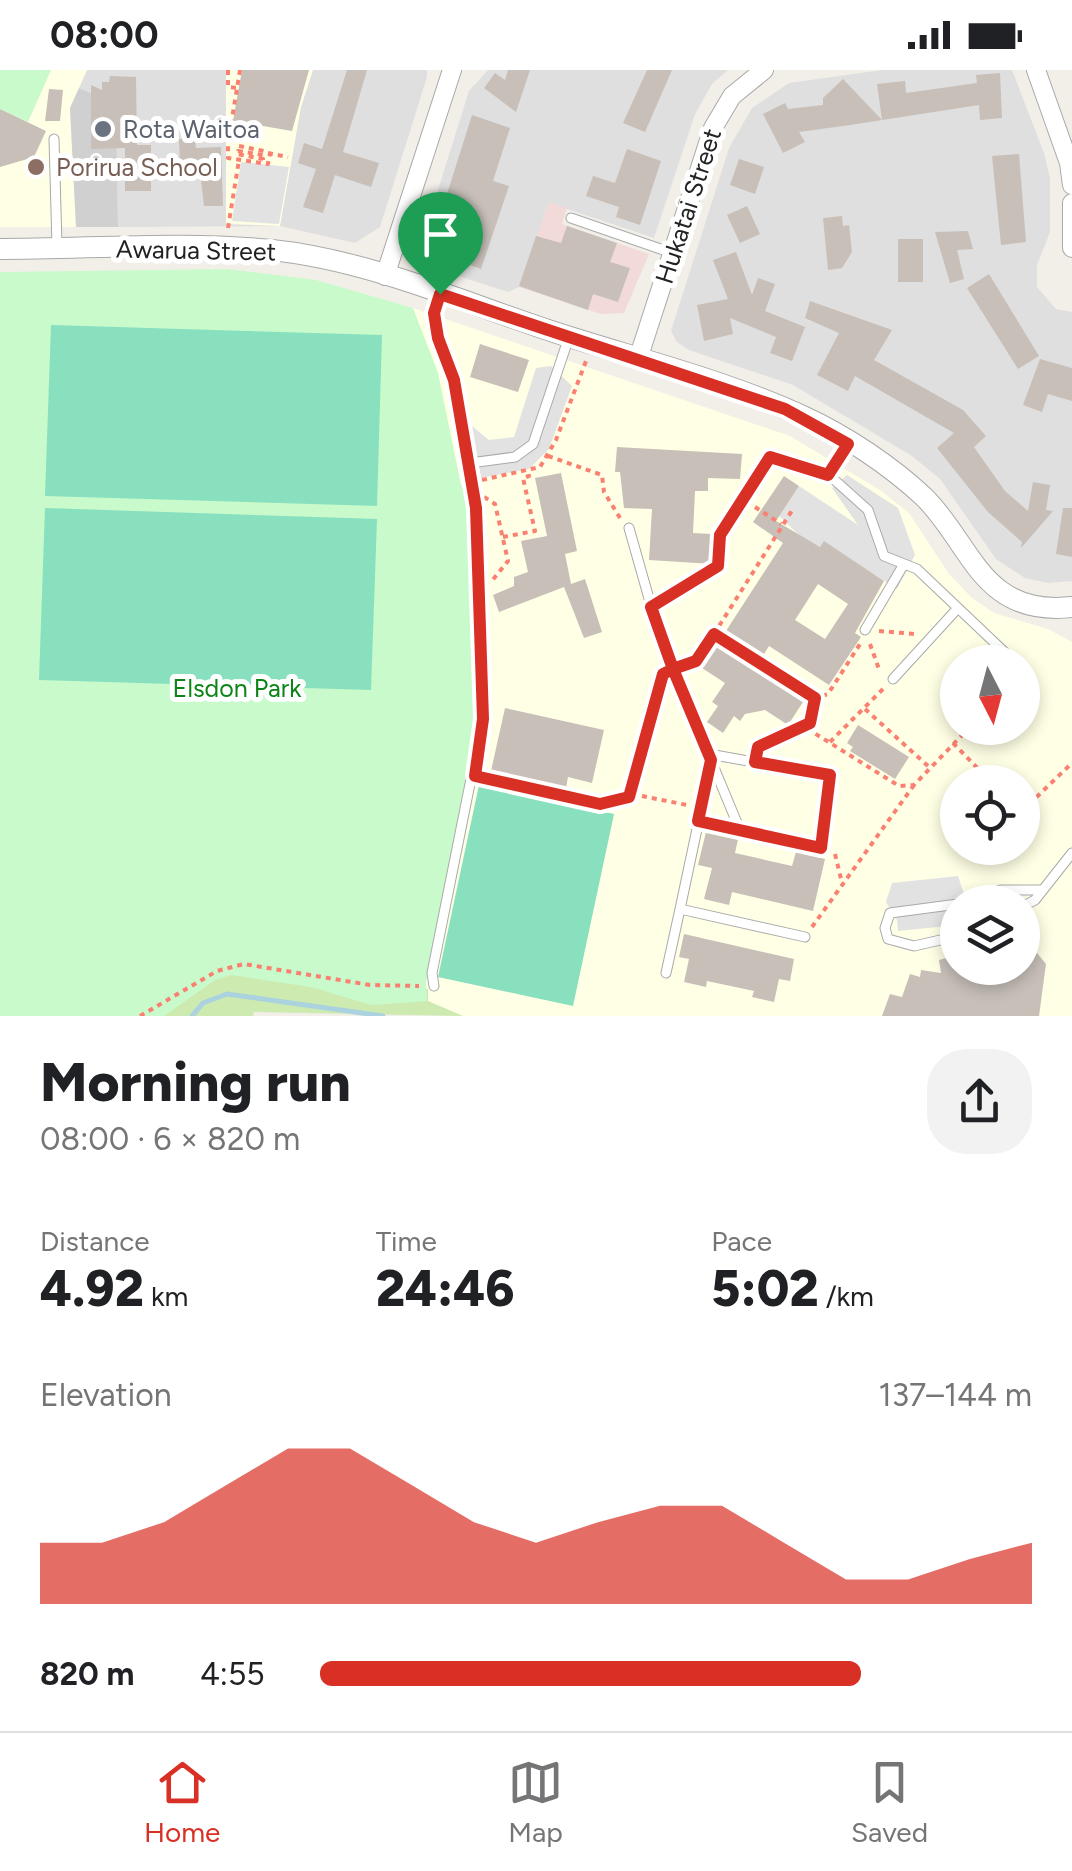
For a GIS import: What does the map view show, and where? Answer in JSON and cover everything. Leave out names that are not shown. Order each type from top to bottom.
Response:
[{"type":"street","points":[[385,276],[452,70]]},
{"type":"street","name":"Hukatai Street","points":[[638,359],[722,109],[746,81],[764,70]]},
{"type":"street","points":[[1036,70],[1069,163],[1072,185]]},
{"type":"street","points":[[1072,203],[1072,248]]},
{"type":"street","name":"Awarua Street","points":[[0,250],[255,248],[314,256],[638,359],[785,409],[848,444],[926,498],[983,577],[998,588],[1042,606],[1072,606]]},
{"type":"street","points":[[1042,606],[1072,624]]},
{"type":"lane","points":[[54,139],[57,249]]},
{"type":"lane","points":[[572,218],[672,253]]},
{"type":"lane","points":[[434,986],[432,973],[475,776],[483,719],[474,495],[454,380],[438,338],[434,313],[440,294]]},
{"type":"lane","points":[[470,463],[515,457],[533,444],[569,337]]},
{"type":"lane","points":[[828,475],[848,444]]},
{"type":"lane","points":[[720,535],[770,457],[828,475],[868,510],[884,556],[917,568],[996,645]]},
{"type":"lane","points":[[629,528],[673,669],[740,830]]},
{"type":"lane","points":[[865,630],[904,564]]},
{"type":"lane","points":[[889,683],[957,609]]},
{"type":"lane","points":[[475,776],[600,804],[629,797],[663,674],[673,669]]},
{"type":"lane","points":[[710,758],[792,769]]},
{"type":"lane","points":[[666,973],[710,758]]},
{"type":"lane","points":[[698,821],[821,848]]},
{"type":"lane","points":[[1042,890],[1072,853]]},
{"type":"lane","points":[[940,906],[890,914],[885,928],[888,938],[914,946],[940,940]]},
{"type":"lane","points":[[680,910],[805,937]]},
{"type":"path","points":[[228,70],[228,86],[238,88]]},
{"type":"path","points":[[240,70],[228,125],[228,158],[268,164],[267,153]]},
{"type":"path","points":[[239,146],[267,153]]},
{"type":"path","points":[[262,164],[263,159],[238,154],[238,150],[288,156]]},
{"type":"path","points":[[228,228],[239,160]]},
{"type":"path","points":[[548,456],[602,475],[604,492],[629,528]]},
{"type":"path","points":[[503,537],[534,531],[523,478],[529,476],[528,472]]},
{"type":"path","points":[[474,495],[490,498],[495,504],[508,562],[495,580],[478,583]]},
{"type":"path","points":[[673,669],[696,661],[793,509]]},
{"type":"path","points":[[760,510],[783,525]]},
{"type":"path","points":[[651,607],[718,566],[720,535]]},
{"type":"path","points":[[714,634],[815,698],[828,694],[865,630]]},
{"type":"path","points":[[865,630],[932,636]]},
{"type":"path","points":[[830,742],[889,683],[865,630]]},
{"type":"path","points":[[815,698],[811,731],[899,786],[914,785]]},
{"type":"path","points":[[864,708],[928,766]]},
{"type":"path","points":[[755,762],[758,747],[810,723]]},
{"type":"path","points":[[805,937],[928,766],[951,745]]},
{"type":"path","points":[[955,745],[974,765]]},
{"type":"path","points":[[1040,794],[1072,764]]},
{"type":"path","points":[[792,769],[830,775],[821,848],[834,848],[843,884]]},
{"type":"path","points":[[647,797],[676,803]]},
{"type":"path","points":[[140,1016],[217,971],[244,964],[370,985],[434,986]]},
{"type":"shaded area","name":"Porirua School","points":[[0,70],[87,70],[70,108],[76,227],[0,227]]},
{"type":"shaded area","points":[[87,70],[427,70],[427,77],[380,227],[355,243],[280,226],[118,227],[116,105],[79,88]]},
{"type":"shaded area","points":[[226,70],[313,70],[301,107],[280,226],[226,224]]},
{"type":"shaded area","points":[[488,70],[728,70],[712,84],[695,114],[654,238],[549,203],[519,287],[508,292],[437,269],[427,261],[421,244],[469,91]]},
{"type":"shaded area","points":[[882,70],[1012,70],[1044,153],[1050,178],[1050,232],[1037,265],[1037,287],[1056,309],[1072,312],[1072,581],[1048,583],[1025,578],[996,559],[940,479],[912,456],[793,385],[689,350],[677,342],[671,331],[729,148],[752,108],[789,83]]},
{"type":"shaded area","points":[[79,88],[116,104],[118,227],[76,227],[70,108]]},
{"type":"shaded area","points":[[241,162],[289,167],[279,224],[232,221]]},
{"type":"shaded area","points":[[549,202],[567,208],[562,224],[649,254],[624,313],[601,314],[519,287]]},
{"type":"shaded area","points":[[0,272],[413,308],[790,436],[880,490],[909,513],[949,574],[972,598],[994,613],[1048,629],[1072,642],[1072,1016],[463,1016],[427,1001]]},
{"type":"shaded area","points":[[551,366],[572,386],[549,449],[529,469],[481,478],[472,426],[489,440],[514,437],[536,368]]},
{"type":"shaded area","points":[[847,475],[898,508],[915,555],[897,589],[824,542],[820,547],[801,537],[779,516],[799,486],[858,525],[832,488]]},
{"type":"shaded area","points":[[958,876],[961,885],[940,885],[940,927],[898,931],[897,920],[886,902],[892,883]]},
{"type":"green space","points":[[0,70],[51,70],[28,122],[0,109]]},
{"type":"green space","name":"Elsdon Park","points":[[227,269],[316,280],[413,308],[438,373],[461,485],[466,486],[476,724],[426,983],[427,1001],[371,1005],[311,987],[231,975],[215,980],[164,1016],[0,1016],[0,272]]},
{"type":"green space","points":[[51,325],[382,335],[377,506],[45,496]]},
{"type":"green space","points":[[45,508],[377,519],[371,690],[39,680]]},
{"type":"green space","points":[[479,785],[614,814],[573,1006],[438,977]]},
{"type":"green space","points":[[219,973],[428,989],[428,1001],[463,1016],[254,1012],[253,1016],[145,1016]]},
{"type":"building","points":[[242,70],[309,70],[292,131],[233,121]]},
{"type":"building","points":[[347,70],[367,70],[343,152],[379,163],[371,187],[335,175],[323,213],[303,207],[316,169],[298,163],[304,143],[322,149]]},
{"type":"building","points":[[508,70],[530,70],[516,112],[484,88],[495,73],[505,80]]},
{"type":"building","points":[[647,70],[672,70],[645,132],[623,123]]},
{"type":"building","points":[[1000,73],[1002,118],[980,120],[979,105],[850,125],[799,132],[805,142],[783,153],[763,114],[785,103],[788,109],[823,105],[823,98],[843,79],[882,120],[877,84],[905,81],[906,93],[977,83],[976,75]]},
{"type":"building","points":[[110,76],[136,77],[137,145],[151,145],[151,191],[125,191],[125,148],[91,149],[91,85],[102,90],[102,82],[109,82]]},
{"type":"building","points":[[49,89],[63,90],[60,121],[45,121]]},
{"type":"building","points":[[0,109],[46,131],[34,157],[0,167]]},
{"type":"building","points":[[472,115],[510,128],[493,181],[509,186],[481,269],[446,256],[457,226],[445,222],[449,212],[442,210]]},
{"type":"building","points":[[195,138],[196,148],[221,147],[223,206],[204,206],[199,164],[180,165],[179,139]]},
{"type":"building","points":[[627,149],[661,161],[640,225],[616,217],[619,207],[586,196],[593,176],[615,183]]},
{"type":"building","points":[[1019,154],[1026,242],[1001,245],[992,156]]},
{"type":"building","points":[[739,159],[764,167],[755,194],[730,185]]},
{"type":"building","points":[[747,206],[760,234],[740,243],[727,215]]},
{"type":"building","points":[[842,216],[843,226],[849,225],[852,252],[842,268],[828,270],[823,218]]},
{"type":"building","points":[[567,226],[617,243],[610,262],[630,268],[618,302],[593,294],[588,310],[519,286],[536,236],[561,243]]},
{"type":"building","points":[[968,231],[973,249],[957,250],[964,279],[950,283],[935,232]]},
{"type":"building","points":[[898,239],[923,239],[923,282],[898,282]]},
{"type":"building","points":[[736,252],[752,295],[758,278],[775,284],[765,311],[805,327],[792,361],[770,353],[776,337],[730,318],[733,334],[704,341],[697,305],[728,299],[713,260]]},
{"type":"building","points":[[989,274],[1039,356],[1018,369],[967,288]]},
{"type":"building","points":[[810,301],[892,330],[874,360],[963,410],[986,436],[974,447],[1005,491],[1028,511],[1033,482],[1050,485],[1046,510],[1053,511],[1021,548],[1022,542],[988,512],[937,448],[954,433],[855,376],[848,391],[817,375],[839,333],[805,318]]},
{"type":"building","points":[[480,344],[529,360],[518,392],[470,377]]},
{"type":"building","points":[[1040,359],[1072,368],[1072,401],[1048,394],[1042,412],[1023,405]]},
{"type":"building","points":[[617,447],[742,454],[740,479],[708,478],[708,491],[695,491],[693,533],[712,534],[713,564],[649,560],[652,509],[624,508],[620,472],[615,472]]},
{"type":"building","points":[[561,473],[577,551],[565,554],[571,584],[585,579],[602,632],[584,638],[564,587],[499,612],[493,595],[514,586],[514,577],[528,572],[521,541],[547,536],[535,478]]},
{"type":"building","points":[[784,476],[799,486],[776,521],[820,547],[824,541],[884,581],[855,633],[861,637],[829,685],[769,646],[754,670],[803,702],[788,725],[765,710],[745,714],[740,721],[734,716],[723,733],[707,722],[718,706],[712,702],[725,683],[702,668],[783,543],[753,522]],"holes":[[[818,584],[848,604],[825,639],[795,620]]]},
{"type":"building","points":[[1063,508],[1072,508],[1072,557],[1056,554]]},
{"type":"building","points":[[505,708],[604,730],[592,783],[568,777],[566,788],[491,771]]},
{"type":"building","points":[[858,725],[909,757],[895,779],[850,751],[853,747],[847,743]]},
{"type":"building","points":[[706,832],[738,839],[735,853],[792,866],[796,852],[825,859],[813,911],[732,892],[729,905],[704,899],[712,868],[698,865]]},
{"type":"building","points":[[684,934],[794,959],[790,981],[779,979],[774,1002],[752,997],[754,991],[707,981],[706,987],[684,982],[689,959],[679,957]]},
{"type":"building","points":[[1040,957],[1046,964],[1039,1016],[882,1016],[890,994],[902,997],[910,974],[920,977],[921,970],[940,973],[940,985],[1040,985]]},
{"type":"waterway","points":[[192,1016],[203,1003],[227,994],[383,1016]]},
{"type":"place","name":"Rota Waitoa","points":[[103,129]]},
{"type":"place","name":"Porirua School","points":[[36,167]]},
{"type":"route","points":[[440,294],[434,313],[438,338],[454,380],[476,508],[483,719],[475,776],[600,804],[615,804],[629,797],[636,784],[663,674],[673,669],[711,760],[698,821],[821,848],[830,775],[755,762],[758,747],[810,723],[808,715],[815,698],[714,634],[696,661],[673,669],[651,607],[718,566],[720,535],[770,457],[828,475],[848,444],[785,409],[440,294]]}]
